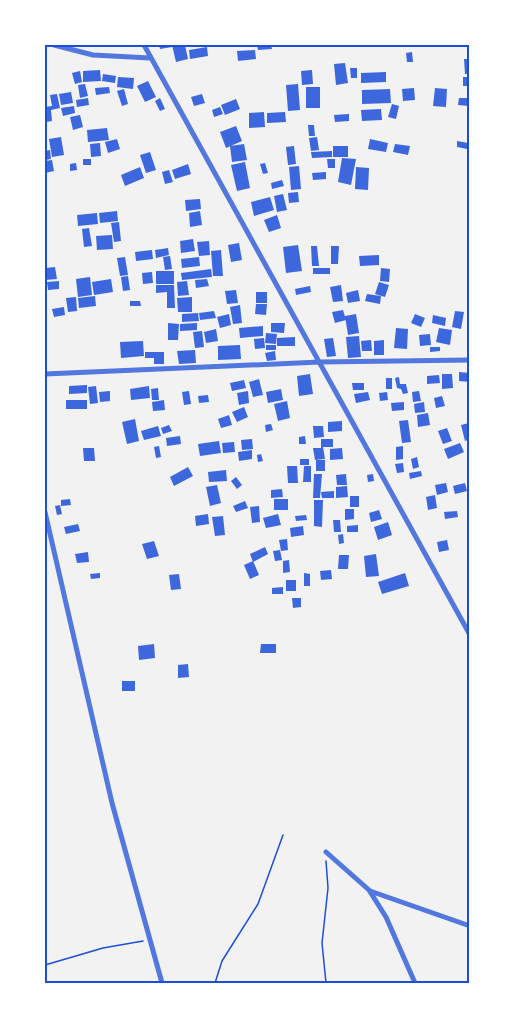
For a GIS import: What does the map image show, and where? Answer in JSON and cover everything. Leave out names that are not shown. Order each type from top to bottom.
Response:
[{"type":"street","points":[[54,45],[101,56],[150,58]]},
{"type":"street","points":[[144,45],[470,635]]},
{"type":"street","points":[[45,374],[320,363],[470,360]]},
{"type":"street","points":[[45,512],[112,803],[162,983]]},
{"type":"street","points":[[326,852],[369,890],[386,917],[415,983]]},
{"type":"street","points":[[369,890],[470,926]]},
{"type":"path","points":[[215,983],[222,961],[258,904],[283,835]]},
{"type":"path","points":[[326,852],[328,888],[322,944],[327,983]]},
{"type":"path","points":[[45,965],[103,948],[150,939]]},
{"type":"building","points":[[159,45],[171,45],[172,47],[160,49]]},
{"type":"building","points":[[172,45],[185,45],[188,59],[176,62]]},
{"type":"building","points":[[257,45],[271,45],[272,49],[258,50]]},
{"type":"building","points":[[207,47],[208,56],[190,59],[189,50]]},
{"type":"building","points":[[255,50],[256,59],[238,61],[237,51]]},
{"type":"building","points":[[412,52],[413,62],[407,62],[406,53]]},
{"type":"building","points":[[464,59],[470,59],[470,74],[465,74]]},
{"type":"building","points":[[345,63],[348,83],[336,85],[334,64]]},
{"type":"building","points":[[350,68],[357,68],[357,78],[351,78]]},
{"type":"building","points":[[100,70],[101,81],[83,82],[83,71]]},
{"type":"building","points":[[312,70],[313,84],[302,85],[301,71]]},
{"type":"building","points":[[80,71],[82,82],[75,84],[72,73]]},
{"type":"building","points":[[386,72],[386,82],[361,83],[361,73]]},
{"type":"building","points":[[103,74],[116,76],[115,83],[102,81]]},
{"type":"building","points":[[118,77],[134,78],[133,89],[117,87]]},
{"type":"building","points":[[463,77],[469,77],[469,86],[463,86]]},
{"type":"building","points":[[148,81],[156,97],[145,102],[137,86]]},
{"type":"building","points":[[85,84],[88,96],[80,98],[78,85]]},
{"type":"building","points":[[298,84],[300,110],[288,111],[286,85]]},
{"type":"building","points":[[109,87],[110,93],[96,95],[95,88]]},
{"type":"building","points":[[306,87],[320,87],[320,108],[306,108]]},
{"type":"building","points":[[414,88],[415,100],[403,101],[402,89]]},
{"type":"building","points":[[435,88],[447,89],[446,107],[433,106]]},
{"type":"building","points":[[124,89],[128,104],[122,106],[117,91]]},
{"type":"building","points":[[390,89],[391,103],[362,104],[362,90]]},
{"type":"building","points":[[71,92],[73,103],[61,105],[59,94]]},
{"type":"building","points":[[57,94],[60,108],[51,110],[52,121],[46,122],[45,107],[52,106],[50,95]]},
{"type":"building","points":[[202,94],[205,103],[194,106],[191,97]]},
{"type":"building","points":[[88,98],[89,105],[77,107],[76,100]]},
{"type":"building","points":[[160,98],[165,109],[160,111],[155,101]]},
{"type":"building","points":[[459,98],[469,98],[469,106],[458,105]]},
{"type":"building","points":[[236,99],[240,109],[225,115],[221,105]]},
{"type":"building","points":[[392,104],[399,106],[396,119],[388,117]]},
{"type":"building","points":[[74,106],[75,113],[63,116],[61,108]]},
{"type":"building","points":[[220,107],[223,114],[214,117],[212,110]]},
{"type":"building","points":[[381,109],[382,120],[362,121],[361,110]]},
{"type":"building","points":[[264,112],[265,127],[249,128],[249,113]]},
{"type":"building","points":[[285,112],[286,122],[267,123],[267,113]]},
{"type":"building","points":[[349,114],[349,121],[335,122],[334,115]]},
{"type":"building","points":[[80,115],[83,127],[73,130],[70,117]]},
{"type":"building","points":[[308,125],[314,125],[315,136],[309,136]]},
{"type":"building","points":[[236,126],[242,141],[226,148],[220,132]]},
{"type":"building","points":[[107,128],[109,140],[88,142],[87,130]]},
{"type":"building","points":[[61,137],[64,155],[52,157],[49,139]]},
{"type":"building","points":[[317,137],[319,150],[311,151],[309,138]]},
{"type":"building","points":[[117,139],[120,149],[108,153],[105,142]]},
{"type":"building","points":[[370,139],[388,143],[386,152],[368,149]]},
{"type":"building","points":[[457,141],[468,143],[467,149],[457,147]]},
{"type":"building","points":[[100,143],[101,156],[91,157],[90,144]]},
{"type":"building","points":[[244,144],[247,160],[232,162],[230,146]]},
{"type":"building","points":[[395,144],[410,146],[408,155],[393,152]]},
{"type":"building","points":[[294,146],[296,164],[288,165],[286,147]]},
{"type":"building","points":[[333,146],[348,146],[348,157],[333,157]]},
{"type":"building","points":[[50,150],[51,159],[45,160],[45,151]]},
{"type":"building","points":[[332,151],[332,157],[312,158],[311,152]]},
{"type":"building","points":[[150,152],[156,170],[146,173],[140,155]]},
{"type":"building","points":[[342,158],[356,159],[351,185],[338,182]]},
{"type":"building","points":[[83,159],[91,159],[91,165],[83,165]]},
{"type":"building","points":[[327,159],[335,159],[335,168],[328,168]]},
{"type":"building","points":[[52,160],[54,171],[45,173],[45,161]]},
{"type":"building","points":[[245,162],[250,188],[237,191],[231,165]]},
{"type":"building","points":[[76,163],[77,170],[70,171],[70,164]]},
{"type":"building","points":[[265,163],[268,173],[263,174],[260,164]]},
{"type":"building","points":[[188,164],[191,174],[175,179],[172,170]]},
{"type":"building","points":[[299,166],[301,189],[291,190],[289,167]]},
{"type":"building","points":[[140,167],[144,178],[125,186],[121,175]]},
{"type":"building","points":[[356,167],[369,168],[368,190],[355,189]]},
{"type":"building","points":[[169,170],[173,182],[165,184],[162,172]]},
{"type":"building","points":[[468,170],[470,170],[470,190],[467,190]]},
{"type":"building","points":[[326,172],[326,179],[313,180],[312,173]]},
{"type":"building","points":[[282,180],[284,186],[272,189],[271,183]]},
{"type":"building","points":[[298,192],[299,202],[289,203],[288,193]]},
{"type":"building","points":[[283,194],[287,210],[277,212],[274,196]]},
{"type":"building","points":[[270,197],[274,210],[254,216],[251,202]]},
{"type":"building","points":[[200,199],[201,209],[186,211],[185,200]]},
{"type":"building","points":[[117,211],[118,221],[100,223],[99,213]]},
{"type":"building","points":[[200,211],[202,225],[190,227],[189,213]]},
{"type":"building","points":[[97,213],[98,224],[78,226],[77,215]]},
{"type":"building","points":[[277,215],[281,228],[269,232],[264,220]]},
{"type":"building","points":[[119,222],[121,241],[114,242],[111,223]]},
{"type":"building","points":[[89,228],[92,246],[84,247],[82,229]]},
{"type":"building","points":[[112,235],[113,249],[97,250],[96,236]]},
{"type":"building","points":[[193,239],[195,251],[181,253],[180,241]]},
{"type":"building","points":[[209,241],[210,255],[199,256],[197,242]]},
{"type":"building","points":[[239,243],[242,260],[231,262],[228,245]]},
{"type":"building","points":[[298,245],[302,271],[286,273],[283,247]]},
{"type":"building","points":[[311,246],[317,246],[319,266],[312,266]]},
{"type":"building","points":[[331,246],[339,246],[338,264],[331,264]]},
{"type":"building","points":[[168,248],[169,255],[156,258],[155,250]]},
{"type":"building","points":[[152,250],[153,259],[136,261],[135,252]]},
{"type":"building","points":[[221,250],[223,276],[213,276],[211,251]]},
{"type":"building","points":[[379,255],[379,265],[360,266],[359,256]]},
{"type":"building","points":[[170,256],[172,269],[165,270],[163,257]]},
{"type":"building","points":[[125,257],[128,275],[120,276],[117,258]]},
{"type":"building","points":[[199,257],[200,266],[182,268],[181,259]]},
{"type":"building","points":[[55,267],[57,279],[45,280],[45,268]]},
{"type":"building","points":[[313,268],[330,268],[330,274],[313,274]]},
{"type":"building","points":[[381,268],[390,269],[389,282],[380,281]]},
{"type":"building","points":[[211,269],[212,277],[182,280],[181,273]]},
{"type":"building","points":[[156,271],[174,271],[174,284],[156,284]]},
{"type":"building","points":[[152,272],[153,283],[143,284],[142,273]]},
{"type":"building","points":[[128,276],[130,290],[123,291],[121,277]]},
{"type":"building","points":[[90,277],[92,295],[78,297],[76,279]]},
{"type":"building","points":[[111,279],[113,292],[94,295],[92,282]]},
{"type":"building","points":[[207,279],[209,286],[196,288],[195,280]]},
{"type":"building","points":[[59,281],[59,289],[48,290],[47,282]]},
{"type":"building","points":[[187,281],[189,295],[178,296],[177,282]]},
{"type":"building","points":[[379,282],[389,285],[385,297],[375,294]]},
{"type":"building","points":[[156,285],[174,285],[175,308],[167,308],[167,292],[156,293]]},
{"type":"building","points":[[341,285],[343,301],[333,302],[330,287]]},
{"type":"building","points":[[310,286],[311,292],[296,295],[295,289]]},
{"type":"building","points":[[236,290],[238,303],[227,304],[225,291]]},
{"type":"building","points":[[358,290],[360,301],[348,303],[346,293]]},
{"type":"building","points":[[256,292],[267,292],[267,303],[256,303]]},
{"type":"building","points":[[367,294],[381,296],[380,304],[365,301]]},
{"type":"building","points":[[95,296],[96,306],[79,308],[78,298]]},
{"type":"building","points":[[76,297],[77,311],[68,312],[66,298]]},
{"type":"building","points":[[192,297],[192,312],[178,312],[177,298]]},
{"type":"building","points":[[130,301],[140,301],[141,306],[130,306]]},
{"type":"building","points":[[256,304],[267,304],[266,315],[255,314]]},
{"type":"building","points":[[240,305],[242,323],[233,324],[230,307]]},
{"type":"building","points":[[64,307],[65,315],[54,317],[52,309]]},
{"type":"building","points":[[343,310],[346,320],[335,323],[332,312]]},
{"type":"building","points":[[214,311],[216,318],[200,320],[199,313]]},
{"type":"building","points":[[455,311],[464,312],[461,329],[452,327]]},
{"type":"building","points":[[198,313],[199,321],[182,322],[182,314]]},
{"type":"building","points":[[229,314],[231,325],[220,328],[217,317]]},
{"type":"building","points":[[356,314],[359,333],[348,335],[345,316]]},
{"type":"building","points":[[415,314],[425,318],[421,327],[411,323]]},
{"type":"building","points":[[433,315],[446,318],[445,326],[432,323]]},
{"type":"building","points":[[168,323],[179,324],[178,340],[168,340]]},
{"type":"building","points":[[197,323],[197,330],[180,331],[180,324]]},
{"type":"building","points":[[271,323],[285,323],[284,333],[271,332]]},
{"type":"building","points":[[263,326],[263,336],[240,338],[239,328]]},
{"type":"building","points":[[396,328],[408,329],[407,349],[394,348]]},
{"type":"building","points":[[439,328],[452,330],[450,345],[436,342]]},
{"type":"building","points":[[216,329],[218,341],[206,343],[204,332]]},
{"type":"building","points":[[202,331],[204,347],[195,348],[193,332]]},
{"type":"building","points":[[266,333],[277,334],[276,344],[265,343]]},
{"type":"building","points":[[430,334],[431,345],[420,346],[419,335]]},
{"type":"building","points":[[359,336],[361,357],[348,358],[346,337]]},
{"type":"building","points":[[295,337],[295,346],[277,346],[277,338]]},
{"type":"building","points":[[264,338],[265,348],[255,349],[254,339]]},
{"type":"building","points":[[333,338],[336,356],[327,357],[324,339]]},
{"type":"building","points":[[371,340],[372,351],[362,351],[361,341]]},
{"type":"building","points":[[384,340],[384,355],[374,355],[374,341]]},
{"type":"building","points":[[143,341],[144,356],[121,358],[120,342]]},
{"type":"building","points":[[240,345],[241,359],[218,360],[218,346]]},
{"type":"building","points":[[266,345],[276,345],[276,350],[266,350]]},
{"type":"building","points":[[430,347],[440,347],[440,351],[430,352]]},
{"type":"building","points":[[195,350],[196,363],[179,364],[177,351]]},
{"type":"building","points":[[275,351],[276,360],[267,361],[265,353]]},
{"type":"building","points":[[145,352],[164,352],[164,364],[154,364],[154,358],[145,358]]},
{"type":"building","points":[[459,372],[470,373],[470,382],[459,381]]},
{"type":"building","points":[[310,374],[313,394],[299,396],[297,376]]},
{"type":"building","points":[[442,374],[452,374],[453,388],[442,389]]},
{"type":"building","points":[[439,375],[440,383],[427,384],[427,376]]},
{"type":"building","points":[[399,377],[400,384],[406,384],[408,393],[403,394],[401,389],[397,388],[395,378]]},
{"type":"building","points":[[386,378],[392,378],[392,389],[386,389]]},
{"type":"building","points":[[259,379],[263,395],[253,397],[249,382]]},
{"type":"building","points":[[244,380],[246,388],[232,391],[230,383]]},
{"type":"building","points":[[352,383],[364,383],[364,390],[353,390]]},
{"type":"building","points":[[87,385],[87,393],[69,394],[69,386]]},
{"type":"building","points":[[96,386],[98,403],[90,404],[88,387]]},
{"type":"building","points":[[149,386],[150,398],[131,400],[130,389]]},
{"type":"building","points":[[158,388],[159,400],[152,400],[151,389]]},
{"type":"building","points":[[281,389],[283,400],[268,403],[266,392]]},
{"type":"building","points":[[110,391],[110,401],[100,402],[99,392]]},
{"type":"building","points":[[189,391],[191,404],[184,405],[182,392]]},
{"type":"building","points":[[248,391],[249,403],[239,405],[237,393]]},
{"type":"building","points":[[419,391],[421,401],[413,402],[412,392]]},
{"type":"building","points":[[368,392],[370,400],[356,403],[354,394]]},
{"type":"building","points":[[387,392],[388,400],[380,401],[379,393]]},
{"type":"building","points":[[208,395],[209,402],[199,403],[198,396]]},
{"type":"building","points":[[442,396],[445,406],[436,408],[434,398]]},
{"type":"building","points":[[66,400],[87,400],[87,409],[66,409]]},
{"type":"building","points":[[164,400],[165,410],[153,411],[152,402]]},
{"type":"building","points":[[287,401],[290,418],[278,421],[274,404]]},
{"type":"building","points":[[404,402],[404,410],[392,411],[391,403]]},
{"type":"building","points":[[424,402],[425,412],[415,413],[414,404]]},
{"type":"building","points":[[244,407],[248,417],[237,422],[232,412]]},
{"type":"building","points":[[428,413],[430,425],[418,427],[417,415]]},
{"type":"building","points":[[229,415],[232,425],[221,428],[218,419]]},
{"type":"building","points":[[135,419],[139,441],[127,444],[122,422]]},
{"type":"building","points":[[408,420],[411,442],[402,443],[399,421]]},
{"type":"building","points":[[342,421],[342,431],[328,432],[328,422]]},
{"type":"building","points":[[469,423],[470,439],[465,441],[461,425]]},
{"type":"building","points":[[271,424],[273,430],[266,432],[265,425]]},
{"type":"building","points":[[169,425],[172,431],[163,434],[161,428]]},
{"type":"building","points":[[158,426],[161,436],[144,440],[141,431]]},
{"type":"building","points":[[313,426],[323,426],[324,437],[314,438]]},
{"type":"building","points":[[447,428],[452,441],[443,444],[438,431]]},
{"type":"building","points":[[180,436],[181,444],[167,446],[166,438]]},
{"type":"building","points":[[305,436],[306,444],[299,444],[299,437]]},
{"type":"building","points":[[252,439],[253,449],[242,450],[241,440]]},
{"type":"building","points":[[321,439],[333,439],[333,447],[323,447],[325,459],[315,460],[313,448],[321,448]]},
{"type":"building","points":[[219,441],[221,453],[200,456],[198,444]]},
{"type":"building","points":[[234,442],[235,452],[223,453],[222,443]]},
{"type":"building","points":[[460,443],[464,452],[448,459],[444,449]]},
{"type":"building","points":[[159,446],[161,457],[156,458],[154,447]]},
{"type":"building","points":[[403,446],[403,459],[396,460],[396,447]]},
{"type":"building","points":[[83,448],[94,448],[95,461],[84,461]]},
{"type":"building","points":[[342,448],[343,459],[330,460],[330,449]]},
{"type":"building","points":[[252,450],[252,459],[239,461],[238,452]]},
{"type":"building","points":[[261,454],[263,461],[258,462],[257,455]]},
{"type":"building","points":[[417,457],[419,467],[413,469],[411,459]]},
{"type":"building","points":[[300,459],[309,459],[309,465],[300,465]]},
{"type":"building","points":[[316,460],[325,460],[325,471],[316,471]]},
{"type":"building","points":[[403,463],[404,472],[397,473],[395,464]]},
{"type":"building","points":[[287,466],[297,466],[298,483],[288,483]]},
{"type":"building","points":[[304,466],[311,466],[311,482],[303,482]]},
{"type":"building","points":[[188,467],[193,476],[174,486],[170,477]]},
{"type":"building","points":[[226,470],[227,481],[209,482],[208,472]]},
{"type":"building","points":[[421,471],[422,476],[410,479],[409,473]]},
{"type":"building","points":[[314,474],[322,474],[320,498],[313,498]]},
{"type":"building","points":[[346,474],[347,485],[337,485],[336,475]]},
{"type":"building","points":[[373,474],[374,481],[368,482],[367,475]]},
{"type":"building","points":[[236,477],[242,485],[237,489],[231,481]]},
{"type":"building","points":[[446,483],[448,492],[437,495],[435,485]]},
{"type":"building","points":[[465,483],[467,491],[455,494],[453,486]]},
{"type":"building","points":[[217,485],[221,503],[210,506],[206,487]]},
{"type":"building","points":[[347,486],[348,497],[336,498],[336,487]]},
{"type":"building","points":[[282,489],[283,497],[271,498],[271,490]]},
{"type":"building","points":[[334,491],[334,498],[322,498],[321,492]]},
{"type":"building","points":[[435,495],[437,508],[428,510],[426,497]]},
{"type":"building","points":[[350,496],[359,496],[359,507],[350,507]]},
{"type":"building","points":[[70,499],[71,505],[61,506],[61,500]]},
{"type":"building","points":[[274,499],[288,499],[288,510],[274,510]]},
{"type":"building","points":[[314,500],[323,500],[322,527],[314,526]]},
{"type":"building","points":[[245,501],[248,508],[236,512],[233,506]]},
{"type":"building","points":[[60,505],[62,514],[57,515],[55,506]]},
{"type":"building","points":[[259,506],[260,522],[252,523],[250,507]]},
{"type":"building","points":[[345,509],[354,509],[354,519],[345,520]]},
{"type":"building","points":[[379,510],[382,519],[371,522],[369,513]]},
{"type":"building","points":[[457,511],[458,517],[445,519],[444,512]]},
{"type":"building","points":[[208,514],[209,524],[196,526],[195,516]]},
{"type":"building","points":[[278,514],[281,525],[266,528],[263,518]]},
{"type":"building","points":[[306,515],[307,520],[296,521],[295,516]]},
{"type":"building","points":[[223,516],[225,535],[215,536],[212,517]]},
{"type":"building","points":[[333,520],[340,520],[341,532],[334,532]]},
{"type":"building","points":[[388,522],[392,535],[378,540],[374,527]]},
{"type":"building","points":[[78,524],[80,531],[66,534],[64,527]]},
{"type":"building","points":[[358,525],[358,532],[347,532],[347,526]]},
{"type":"building","points":[[303,526],[304,535],[291,537],[290,528]]},
{"type":"building","points":[[343,534],[344,543],[339,544],[338,535]]},
{"type":"building","points":[[287,539],[288,550],[281,551],[279,540]]},
{"type":"building","points":[[447,540],[449,550],[439,552],[437,542]]},
{"type":"building","points":[[154,541],[159,556],[147,559],[142,544]]},
{"type":"building","points":[[265,547],[268,554],[253,562],[250,554]]},
{"type":"building","points":[[280,550],[282,560],[275,561],[273,551]]},
{"type":"building","points":[[88,552],[89,562],[77,563],[75,554]]},
{"type":"building","points":[[376,554],[379,576],[366,577],[364,556]]},
{"type":"building","points":[[339,555],[349,555],[348,569],[338,569]]},
{"type":"building","points":[[289,560],[290,572],[283,573],[283,561]]},
{"type":"building","points":[[253,561],[259,575],[250,579],[244,565]]},
{"type":"building","points":[[331,570],[332,579],[321,580],[320,571]]},
{"type":"building","points":[[100,573],[100,578],[91,579],[90,574]]},
{"type":"building","points":[[304,573],[310,574],[310,586],[304,586]]},
{"type":"building","points":[[405,573],[409,586],[382,594],[378,582]]},
{"type":"building","points":[[179,574],[181,589],[171,590],[169,575]]},
{"type":"building","points":[[286,580],[296,580],[296,591],[286,591]]},
{"type":"building","points":[[283,587],[283,594],[272,594],[272,588]]},
{"type":"building","points":[[292,598],[301,598],[301,607],[293,608]]},
{"type":"building","points":[[154,644],[155,658],[139,660],[138,646]]},
{"type":"building","points":[[261,644],[276,644],[276,653],[260,653]]},
{"type":"building","points":[[188,664],[189,677],[178,678],[178,665]]},
{"type":"building","points":[[122,681],[135,681],[135,691],[122,691]]}]
